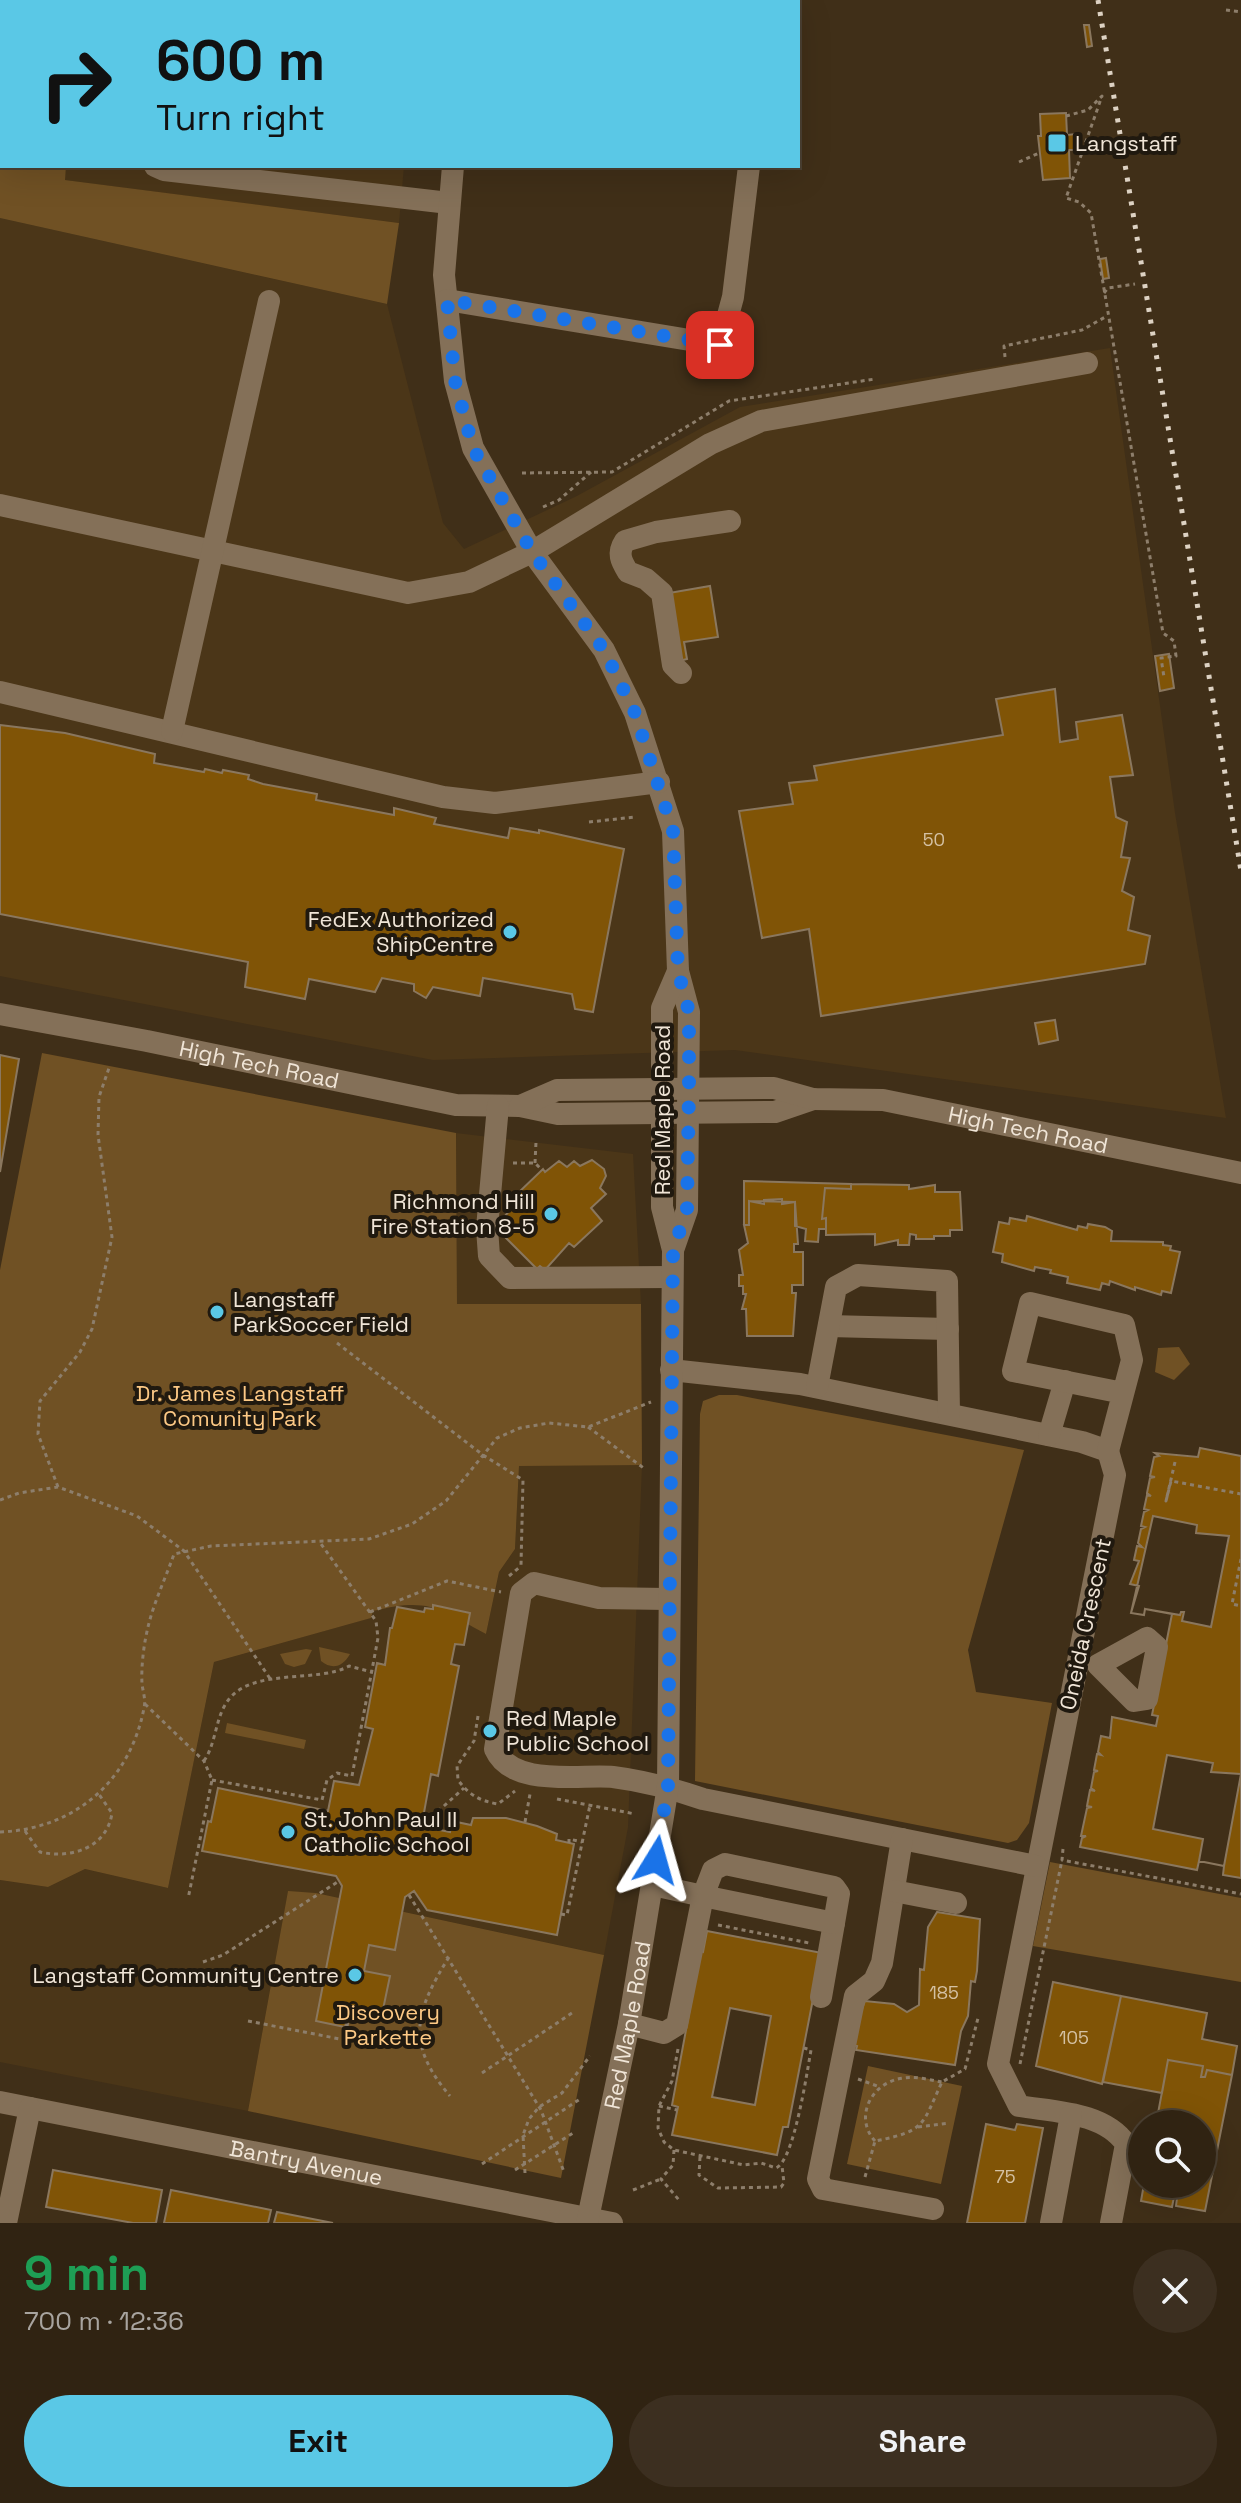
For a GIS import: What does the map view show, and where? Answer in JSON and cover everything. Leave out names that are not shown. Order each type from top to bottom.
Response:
[{"type":"street","points":[[160,168],[449,203]]},
{"type":"street","name":"Red Maple Road","points":[[453,168],[444,275],[455,381],[473,448],[532,552],[604,650],[635,713],[673,831],[678,971],[689,1012],[687,1210],[673,1250]]},
{"type":"street","points":[[447,300],[720,345],[733,297],[749,168]]},
{"type":"street","points":[[172,731],[269,301]]},
{"type":"street","points":[[0,505],[408,593],[469,582],[532,552],[710,444],[761,421],[1087,363]]},
{"type":"street","points":[[681,673],[673,665],[662,593],[646,579],[628,572],[620,555],[622,546],[625,541],[656,532],[730,521]]},
{"type":"street","points":[[0,692],[443,797],[495,803],[659,782]]},
{"type":"street","name":"Red Maple Road","points":[[587,2221],[629,2024],[668,1786],[667,1599],[673,1250],[662,1207],[662,1008],[678,971]]},
{"type":"street","name":"High Tech Road","points":[[0,1014],[456,1105],[509,1106],[558,1114],[775,1112],[813,1099]]},
{"type":"street","name":"High Tech Road","points":[[509,1106],[557,1090],[774,1088],[813,1099],[883,1100],[1234,1172]]},
{"type":"street","points":[[509,1106],[493,1163],[487,1228],[489,1256],[510,1278],[672,1277]]},
{"type":"street","points":[[817,1387],[836,1287],[858,1275],[947,1281],[949,1414]]},
{"type":"street","points":[[671,1370],[817,1387],[1049,1435],[1108,1451],[1132,1360],[1124,1325],[1030,1303],[1013,1371],[1123,1393]]},
{"type":"street","points":[[829,1326],[948,1329]]},
{"type":"street","points":[[1049,1435],[1065,1381]]},
{"type":"street","name":"Oneida Crescent","points":[[1014,2096],[998,2064],[1036,1866],[1087,1662],[1115,1475],[1108,1451]]},
{"type":"street","points":[[667,1599],[599,1598],[534,1583],[526,1586],[521,1593],[495,1749],[506,1765],[560,1780],[596,1776],[668,1786],[703,1799],[1036,1866]]},
{"type":"street","points":[[1157,1639],[1147,1699],[1134,1701],[1087,1662],[1157,1639]]},
{"type":"street","points":[[902,1839],[882,1963],[874,1981],[855,1996],[818,2179],[823,2189],[933,2209]]},
{"type":"street","points":[[629,2024],[664,2033],[677,2025],[703,1896],[713,1870],[725,1864],[834,1887],[839,1894],[821,1997]]},
{"type":"street","points":[[653,1885],[834,1923]]},
{"type":"street","points":[[894,1891],[956,1903]]},
{"type":"street","points":[[1014,2096],[1019,2106],[1103,2122],[1117,2130],[1126,2144],[1111,2223]]},
{"type":"street","name":"Bantry Avenue","points":[[0,2102],[587,2221],[612,2223]]},
{"type":"street","points":[[6,2223],[30,2108]]},
{"type":"street","points":[[1051,2223],[1071,2115]]},
{"type":"path","points":[[1226,10],[1241,12]]},
{"type":"path","points":[[1066,116],[1088,110],[1102,96],[1066,198],[1079,202],[1091,213],[1163,633],[1174,641],[1176,656],[1162,658],[1165,676]]},
{"type":"path","points":[[1077,150],[1084,149]]},
{"type":"path","points":[[1019,162],[1039,153]]},
{"type":"path","points":[[1104,293],[1108,288],[1135,284]]},
{"type":"path","points":[[543,507],[559,500],[591,472]]},
{"type":"path","points":[[589,822],[635,817]]},
{"type":"path","points":[[58,1487],[38,1434],[40,1401],[80,1352],[92,1329],[112,1237],[98,1135],[99,1097],[109,1068]]},
{"type":"path","points":[[535,1163],[536,1142]]},
{"type":"path","points":[[493,1163],[535,1163],[540,1168]]},
{"type":"path","points":[[337,1343],[483,1455],[523,1480],[521,1566],[510,1572],[501,1592],[447,1581],[370,1612]]},
{"type":"path","points":[[0,1832],[25,1831],[64,1817],[98,1793],[131,1755],[145,1704],[142,1682],[149,1623],[174,1554],[369,1539],[412,1524],[446,1501],[497,1438],[520,1428],[549,1423],[588,1427],[670,1396]]},
{"type":"path","points":[[588,1427],[645,1469]]},
{"type":"path","points":[[1175,1462],[1166,1501],[1171,1481],[1241,1494]]},
{"type":"path","points":[[0,1500],[19,1493],[58,1487],[137,1516],[184,1551],[271,1680]]},
{"type":"path","points":[[212,1780],[322,1800],[327,1780],[337,1773],[352,1776],[378,1638],[370,1612],[319,1541]]},
{"type":"path","points":[[1241,1559],[1232,1604],[1241,1606]]},
{"type":"path","points":[[204,1761],[223,1707],[232,1694],[298,1673],[335,1674],[349,1666],[372,1672]]},
{"type":"path","points":[[145,1704],[204,1761],[212,1780],[188,1899]]},
{"type":"path","points":[[479,1711],[474,1741],[457,1766],[458,1780],[474,1797],[498,1804],[519,1787]]},
{"type":"path","points":[[525,1822],[532,1786]]},
{"type":"path","points":[[426,1822],[464,1788]]},
{"type":"path","points":[[25,1831],[40,1852],[63,1854],[85,1849],[98,1840],[111,1820],[112,1813],[98,1793]]},
{"type":"path","points":[[543,1796],[635,1814]]},
{"type":"path","points":[[561,1914],[567,1915],[590,1805]]},
{"type":"path","points":[[569,1843],[569,1839],[582,1842]]},
{"type":"path","points":[[1014,2096],[1063,1845]]},
{"type":"path","points":[[1062,1860],[1241,1894]]},
{"type":"path","points":[[203,1962],[223,1955],[339,1881]]},
{"type":"path","points":[[409,1895],[539,2107],[564,2172]]},
{"type":"path","points":[[718,1925],[830,1947]]},
{"type":"path","points":[[449,1957],[425,1995],[420,2024],[422,2049],[432,2075],[450,2096]]},
{"type":"path","points":[[482,2073],[572,2013]]},
{"type":"path","points":[[875,2141],[863,2125],[864,2115],[880,2087],[905,2077],[942,2082],[965,2069],[978,2018]]},
{"type":"path","points":[[248,2021],[345,2040],[348,2020]]},
{"type":"path","points":[[679,2045],[672,2081],[659,2106],[660,2135],[674,2150],[744,2165],[782,2166]]},
{"type":"path","points":[[700,2155],[699,2175],[718,2188],[775,2189],[784,2183],[782,2166],[792,2138],[811,2050],[804,2048]]},
{"type":"path","points":[[525,2173],[523,2135],[529,2119],[539,2107],[562,2093],[590,2056]]},
{"type":"path","points":[[918,2127],[929,2116],[942,2082]]},
{"type":"path","points":[[482,2164],[580,2099]]},
{"type":"path","points":[[659,2106],[677,2110]]},
{"type":"path","points":[[875,2141],[897,2137],[918,2127],[949,2123]]},
{"type":"path","points":[[515,2170],[573,2133]]},
{"type":"path","points":[[860,2196],[875,2141]]},
{"type":"path","points":[[633,2190],[661,2179],[673,2165],[674,2150]]},
{"type":"path","points":[[661,2179],[679,2200]]},
{"type":"shaded area","points":[[66,168],[404,168],[399,223],[64,180]]},
{"type":"shaded area","points":[[0,218],[387,304],[443,523],[464,549],[575,497],[740,407],[1110,348],[1175,813],[1226,1118],[735,1050],[433,1060],[0,976]]},
{"type":"shaded area","points":[[456,1133],[633,1154],[641,1304],[457,1304]]},
{"type":"shaded area","points":[[519,1465],[642,1465],[628,1827],[604,1955],[316,1893],[288,1892],[248,2111],[0,2062],[0,1880],[48,1887],[85,1869],[168,1888],[214,1662],[370,1618],[373,1611],[405,1603],[436,1606],[486,1634],[499,1572],[515,1549]]},
{"type":"green space","points":[[0,168],[66,168],[65,180],[399,223],[387,304],[0,218]]},
{"type":"green space","name":"Dr. James Langstaff Comunity Park","points":[[42,1053],[456,1133],[457,1304],[641,1304],[642,1465],[519,1466],[515,1549],[499,1572],[486,1634],[444,1612],[421,1605],[407,1605],[373,1611],[371,1618],[214,1662],[168,1888],[85,1869],[48,1887],[0,1880],[0,1270]]},
{"type":"green space","points":[[1179,1347],[1190,1364],[1174,1380],[1155,1372],[1158,1348]]},
{"type":"green space","points":[[719,1395],[737,1395],[1024,1450],[968,1650],[976,1692],[1052,1703],[1029,1823],[1017,1840],[1008,1843],[695,1781],[700,1414],[703,1401]]},
{"type":"green space","points":[[319,1647],[350,1654],[341,1664],[329,1666],[321,1661]]},
{"type":"green space","points":[[312,1650],[305,1664],[294,1667],[285,1664],[280,1654]]},
{"type":"green space","points":[[227,1723],[306,1740],[304,1749],[225,1733]]},
{"type":"green space","points":[[1050,1862],[1241,1898],[1241,1982],[1033,1946]]},
{"type":"green space","name":"Discovery Parkette","points":[[288,1891],[316,1893],[604,1955],[561,2178],[248,2111]]},
{"type":"green space","points":[[868,2066],[962,2086],[941,2184],[847,2164]]},
{"type":"building","points":[[1084,25],[1089,25],[1092,46],[1087,47]]},
{"type":"building","name":"Langstaff","points":[[1066,113],[1067,135],[1076,134],[1077,150],[1069,150],[1070,178],[1043,180],[1038,136],[1041,136],[1040,114]]},
{"type":"building","points":[[1106,258],[1109,278],[1103,279],[1100,259]]},
{"type":"building","points":[[710,586],[718,637],[684,642],[687,659],[679,661],[669,593]]},
{"type":"building","points":[[1169,654],[1174,688],[1160,691],[1155,656]]},
{"type":"building","points":[[1055,689],[1060,742],[1078,739],[1076,722],[1122,715],[1133,775],[1110,777],[1116,817],[1127,822],[1121,857],[1130,858],[1122,891],[1134,897],[1128,930],[1150,936],[1145,964],[821,1016],[809,929],[762,938],[739,811],[793,804],[789,783],[817,780],[814,766],[1003,735],[996,699]]},
{"type":"building","points":[[0,725],[65,733],[155,754],[154,763],[204,772],[205,769],[222,773],[223,770],[249,775],[248,779],[263,784],[317,794],[316,800],[394,815],[394,808],[436,818],[434,824],[508,838],[510,828],[539,833],[539,830],[624,849],[593,1012],[575,1009],[572,994],[483,978],[480,996],[433,987],[426,998],[414,991],[414,984],[382,978],[375,992],[309,979],[305,999],[245,987],[248,962],[0,914]]},
{"type":"building","points":[[1055,1020],[1058,1040],[1039,1044],[1035,1023]]},
{"type":"building","points":[[0,1055],[19,1059],[0,1172]]},
{"type":"building","name":"Richmond Hill Fire Station 8-5","points":[[592,1160],[604,1169],[606,1176],[600,1188],[606,1194],[591,1208],[602,1221],[574,1247],[569,1243],[545,1270],[540,1266],[537,1269],[495,1227],[521,1198],[517,1194],[543,1169],[545,1172],[559,1161],[567,1167],[574,1161],[580,1166]]},
{"type":"building","points":[[744,1181],[851,1184],[851,1189],[825,1188],[822,1219],[826,1218],[826,1229],[819,1229],[818,1242],[805,1241],[806,1229],[795,1226],[795,1202],[749,1201],[749,1225],[744,1225]]},
{"type":"building","points":[[851,1184],[909,1185],[909,1189],[935,1185],[935,1192],[960,1192],[962,1230],[950,1230],[950,1236],[934,1236],[934,1239],[916,1239],[916,1235],[910,1234],[909,1245],[898,1245],[898,1240],[875,1245],[875,1234],[826,1235],[826,1218],[822,1219],[825,1188],[851,1189]]},
{"type":"building","points":[[782,1199],[782,1204],[795,1202],[798,1244],[794,1244],[794,1252],[803,1252],[803,1285],[792,1285],[792,1293],[796,1293],[793,1336],[747,1336],[746,1309],[742,1309],[746,1294],[743,1294],[743,1286],[739,1286],[739,1275],[743,1275],[739,1250],[748,1243],[744,1225],[749,1225],[749,1201],[764,1204],[764,1200]]},
{"type":"building","points":[[1027,1216],[1077,1230],[1078,1226],[1087,1228],[1088,1224],[1105,1227],[1112,1231],[1111,1241],[1163,1242],[1163,1245],[1171,1246],[1170,1250],[1180,1252],[1171,1293],[1162,1291],[1161,1295],[1135,1287],[1135,1290],[1110,1281],[1109,1285],[1102,1283],[1100,1290],[1067,1283],[1068,1277],[1050,1273],[1051,1270],[1035,1267],[1034,1271],[1002,1262],[1003,1254],[993,1252],[999,1222],[1009,1224],[1010,1218],[1026,1221]]},
{"type":"building","points":[[1200,1448],[1241,1456],[1241,1878],[1223,1875],[1224,1866],[1199,1861],[1197,1870],[1080,1847],[1082,1838],[1086,1836],[1081,1836],[1087,1808],[1092,1807],[1087,1806],[1090,1790],[1095,1791],[1091,1788],[1094,1772],[1098,1771],[1094,1770],[1097,1754],[1101,1755],[1098,1752],[1101,1736],[1110,1738],[1112,1717],[1156,1726],[1158,1716],[1152,1715],[1172,1614],[1145,1609],[1144,1615],[1131,1613],[1139,1586],[1130,1584],[1139,1561],[1134,1560],[1137,1546],[1142,1547],[1138,1543],[1141,1529],[1145,1527],[1141,1526],[1144,1512],[1148,1510],[1144,1509],[1147,1495],[1151,1496],[1147,1493],[1150,1478],[1155,1477],[1150,1476],[1154,1457],[1159,1456],[1155,1453],[1198,1457]]},
{"type":"building","points":[[1153,1516],[1197,1525],[1196,1533],[1229,1536],[1211,1627],[1182,1621],[1184,1612],[1180,1615],[1145,1609],[1144,1615],[1131,1613]]},
{"type":"building","points":[[433,1605],[470,1613],[464,1645],[455,1644],[451,1664],[459,1666],[438,1776],[431,1774],[423,1818],[430,1828],[450,1832],[452,1821],[471,1825],[473,1818],[506,1818],[537,1826],[557,1834],[556,1840],[574,1844],[557,1935],[427,1910],[414,1891],[405,1897],[395,1950],[369,1945],[364,1971],[390,1976],[381,2019],[355,2014],[354,2021],[347,2019],[345,2027],[316,2021],[342,1886],[336,1876],[202,1851],[208,1821],[211,1822],[218,1788],[328,1811],[334,1781],[359,1785],[373,1729],[365,1727],[377,1663],[385,1665],[390,1628],[397,1607],[424,1612],[425,1608],[433,1609]]},
{"type":"building","points":[[1167,1755],[1213,1763],[1211,1772],[1241,1774],[1224,1866],[1199,1861],[1203,1839],[1153,1829]]},
{"type":"building","points":[[937,1912],[980,1919],[977,1971],[975,1982],[971,1981],[968,2016],[961,2031],[955,2065],[856,2050],[857,2046],[849,2045],[865,2001],[894,2004],[907,2012],[919,2005],[920,1969],[924,1970],[928,1927]]},
{"type":"building","points":[[707,1931],[822,1953],[788,2127],[783,2127],[777,2155],[672,2135],[678,2107],[672,2105],[697,1971],[684,1948],[703,1952]],"holes":[[[730,2008],[771,2016],[755,2105],[712,2097]]]},
{"type":"building","points":[[1053,1982],[1121,1996],[1102,2084],[1036,2066]]},
{"type":"building","points":[[1121,1996],[1207,2013],[1202,2039],[1237,2046],[1232,2075],[1207,2070],[1205,2077],[1201,2077],[1203,2066],[1168,2060],[1162,2093],[1103,2082]]},
{"type":"building","points":[[1168,2060],[1203,2066],[1201,2077],[1205,2077],[1207,2070],[1232,2075],[1216,2156],[1216,2110],[1159,2110]]},
{"type":"building","points":[[986,2124],[1015,2130],[1017,2124],[1043,2128],[1025,2223],[967,2223]]},
{"type":"building","points":[[53,2170],[162,2190],[156,2223],[133,2223],[46,2207]]},
{"type":"building","points":[[171,2190],[271,2210],[268,2223],[164,2223]]},
{"type":"building","points":[[1142,2198],[1174,2198],[1172,2207],[1141,2201]]},
{"type":"building","points":[[1177,2198],[1208,2198],[1205,2211],[1176,2206]]},
{"type":"building","points":[[277,2212],[333,2223],[274,2223]]},
{"type":"railway","points":[[1098,0],[1241,871]]},
{"type":"place","name":"Langstaff","points":[[1057,143]]},
{"type":"place","name":"FedEx Authorized ShipCentre","points":[[510,932]]},
{"type":"place","name":"Richmond Hill Fire Station 8-5","points":[[551,1214]]},
{"type":"place","name":"Langstaff ParkSoccer Field","points":[[217,1312]]},
{"type":"place","name":"Red Maple Public School","points":[[490,1731]]},
{"type":"place","name":"St. John Paul II Catholic School","points":[[288,1832]]},
{"type":"place","name":"Langstaff Community Centre","points":[[355,1975]]},
{"type":"route","points":[[656,1860],[668,1786],[667,1599],[673,1250],[687,1210],[689,1012],[678,971],[673,831],[635,713],[604,650],[532,552],[473,448],[455,381],[447,300],[720,345]]}]
